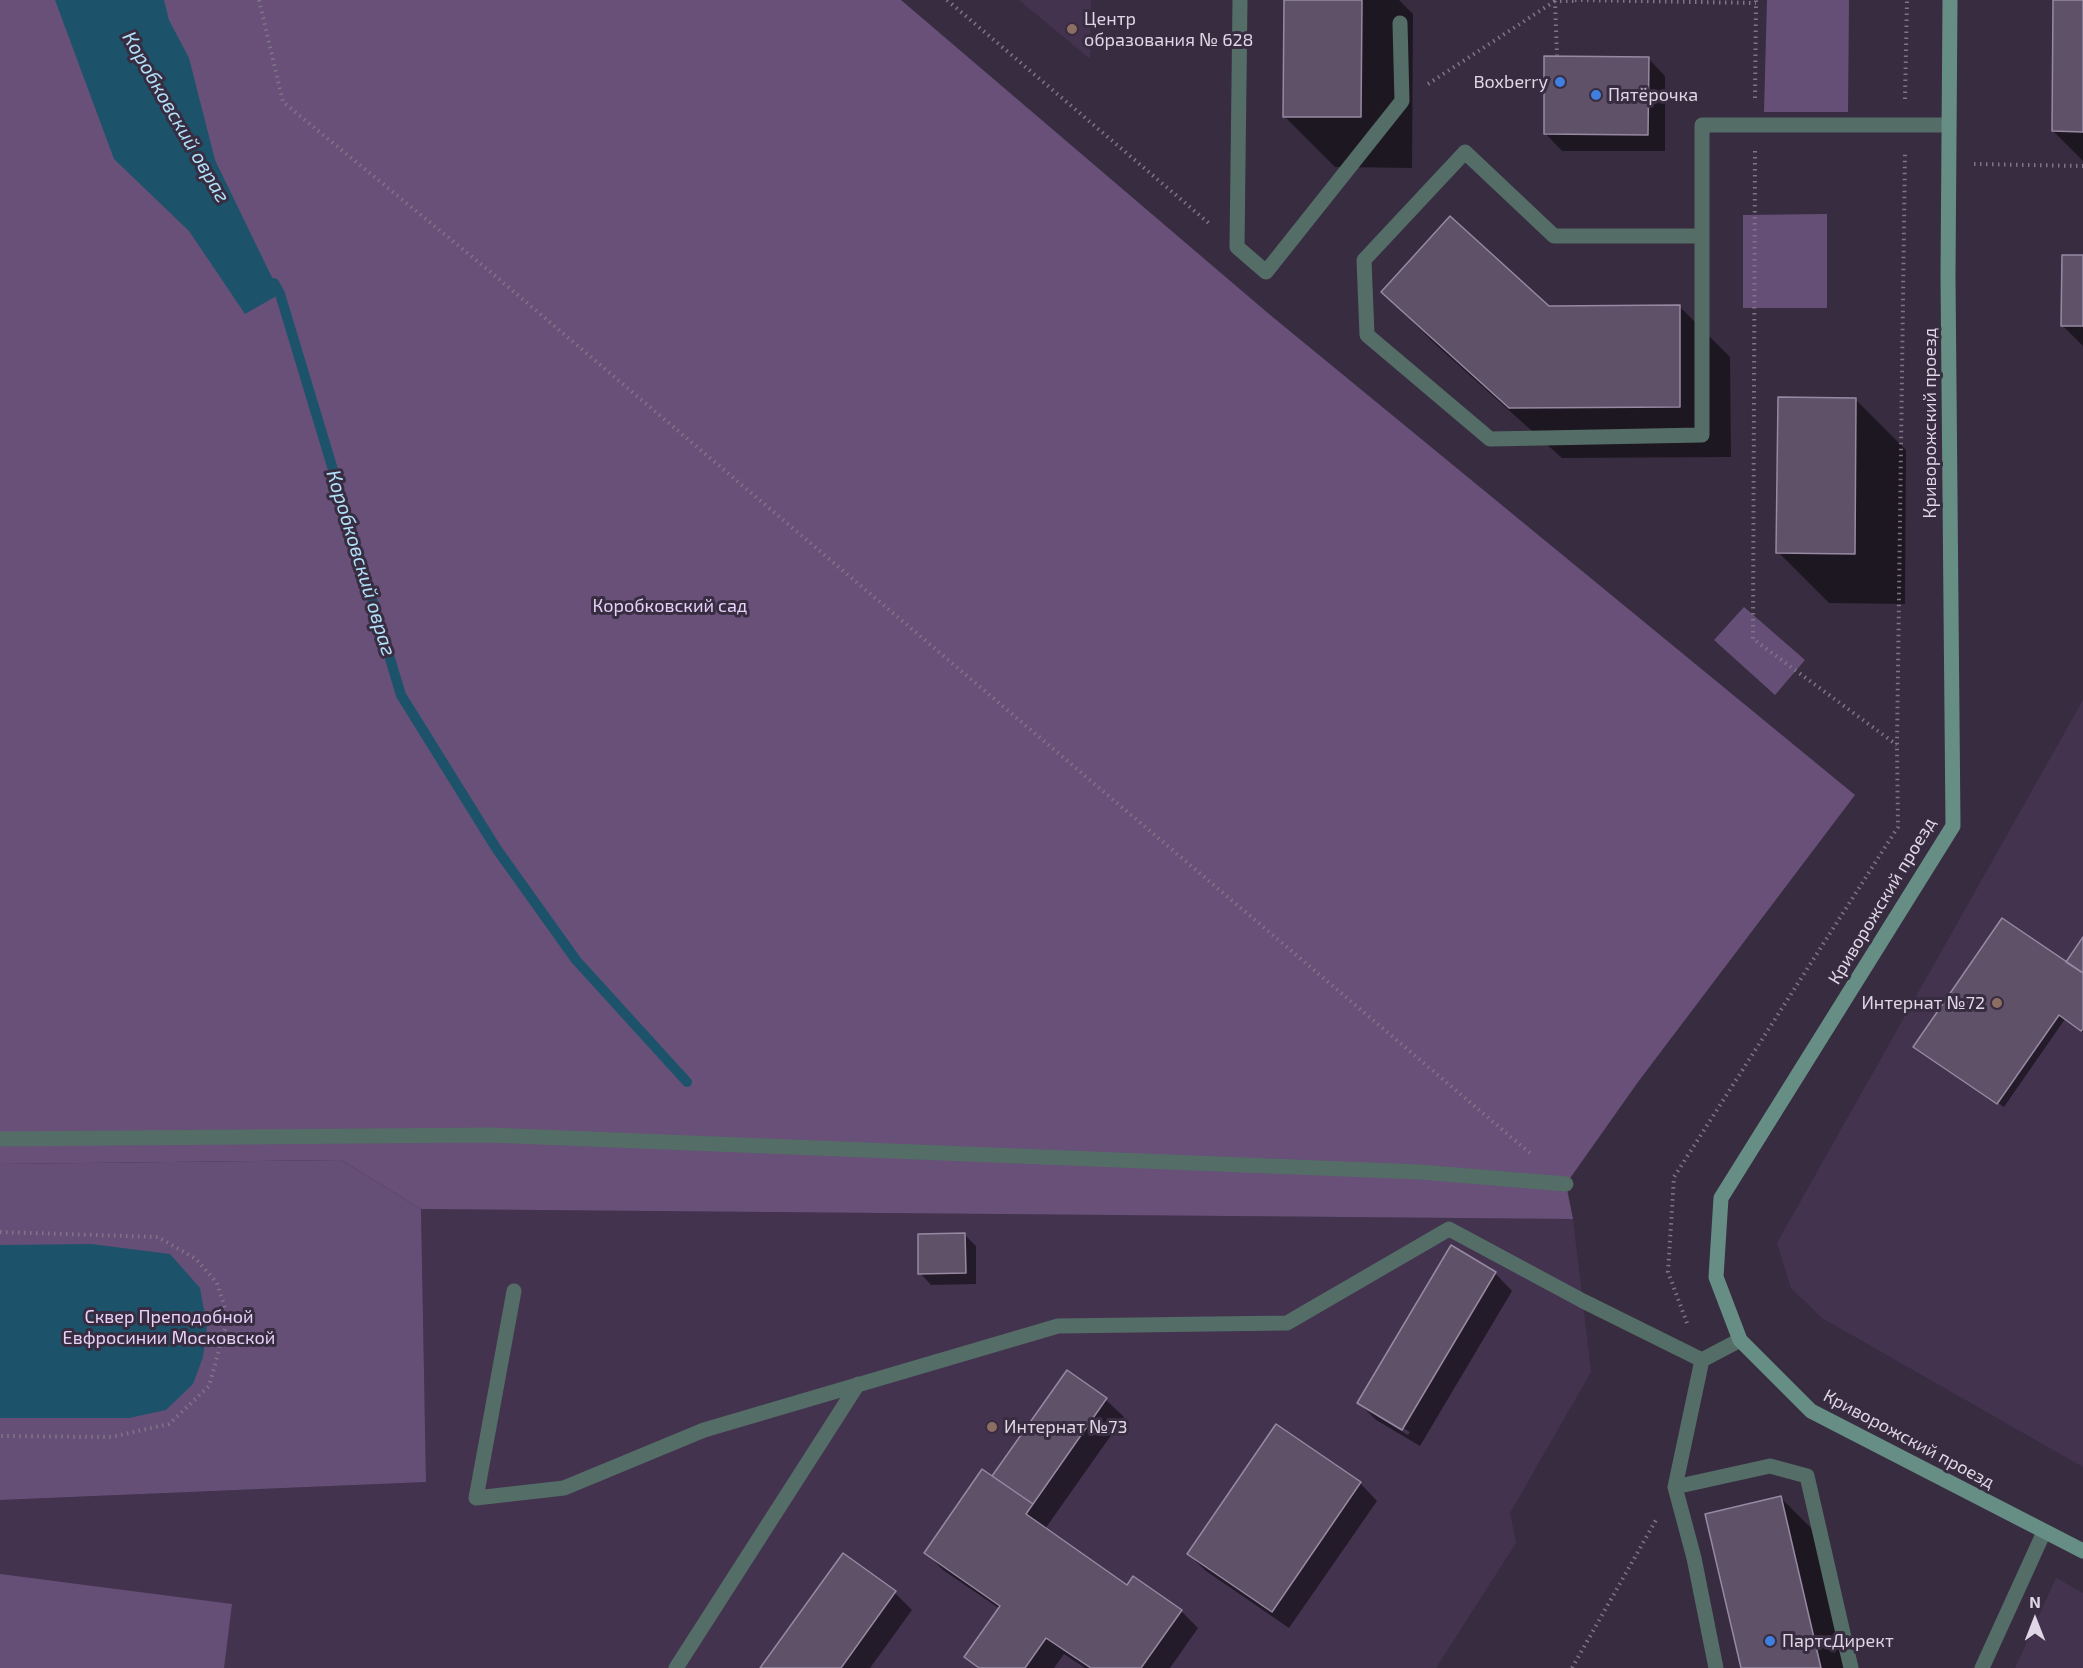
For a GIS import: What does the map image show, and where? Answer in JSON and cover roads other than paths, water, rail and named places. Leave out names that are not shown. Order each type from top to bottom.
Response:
[{"type":"street","name":"Криворожский проезд","points":[[1950,0],[1948,288],[1953,826],[1721,1198],[1716,1277],[1740,1340],[1811,1412],[2083,1551]]},
{"type":"lane","points":[[1240,0],[1237,247],[1266,272],[1402,101],[1400,23]]},
{"type":"lane","points":[[1702,236],[1554,236],[1465,152],[1364,260],[1367,335],[1490,439],[1702,435],[1702,236],[1702,125],[1949,125]]},
{"type":"lane","points":[[0,1139],[489,1135],[1420,1172],[1566,1184]]},
{"type":"lane","points":[[514,1291],[476,1498],[564,1488],[704,1430],[1058,1326],[1287,1323],[1449,1229],[1702,1360]]},
{"type":"lane","points":[[1702,1360],[1740,1340]]},
{"type":"lane","points":[[1702,1360],[1675,1487],[1694,1558],[1716,1668]]},
{"type":"lane","points":[[676,1668],[858,1384]]},
{"type":"lane","points":[[1675,1487],[1770,1466],[1807,1476],[1851,1668]]},
{"type":"lane","points":[[1982,1668],[2044,1532]]},
{"type":"water","points":[[55,0],[164,0],[169,20],[189,58],[215,160],[280,294],[245,314],[189,231],[114,159]]},
{"type":"water","points":[[91,1244],[170,1254],[200,1288],[207,1326],[203,1357],[193,1384],[166,1410],[129,1418],[0,1418],[0,1245]]},
{"type":"waterway","name":"Коробковский овраг","points":[[274,283],[280,294],[401,695],[496,848],[576,960],[687,1082]]},
{"type":"place","name":"Центр образования № 628","points":[[1072,29]]},
{"type":"place","name":"Boxberry","points":[[1560,82]]},
{"type":"place","name":"Пятёрочка","points":[[1596,95]]},
{"type":"place","name":"Интернат №72","points":[[1997,1003]]},
{"type":"place","name":"Интернат №73","points":[[992,1427]]},
{"type":"place","name":"ПартсДирект","points":[[1770,1641]]},
{"type":"park label","name":"Коробковский сад","points":[[670,606]]},
{"type":"park label","name":"Сквер Преподобной Евфросинии Московской","points":[[169,1327]]}]
